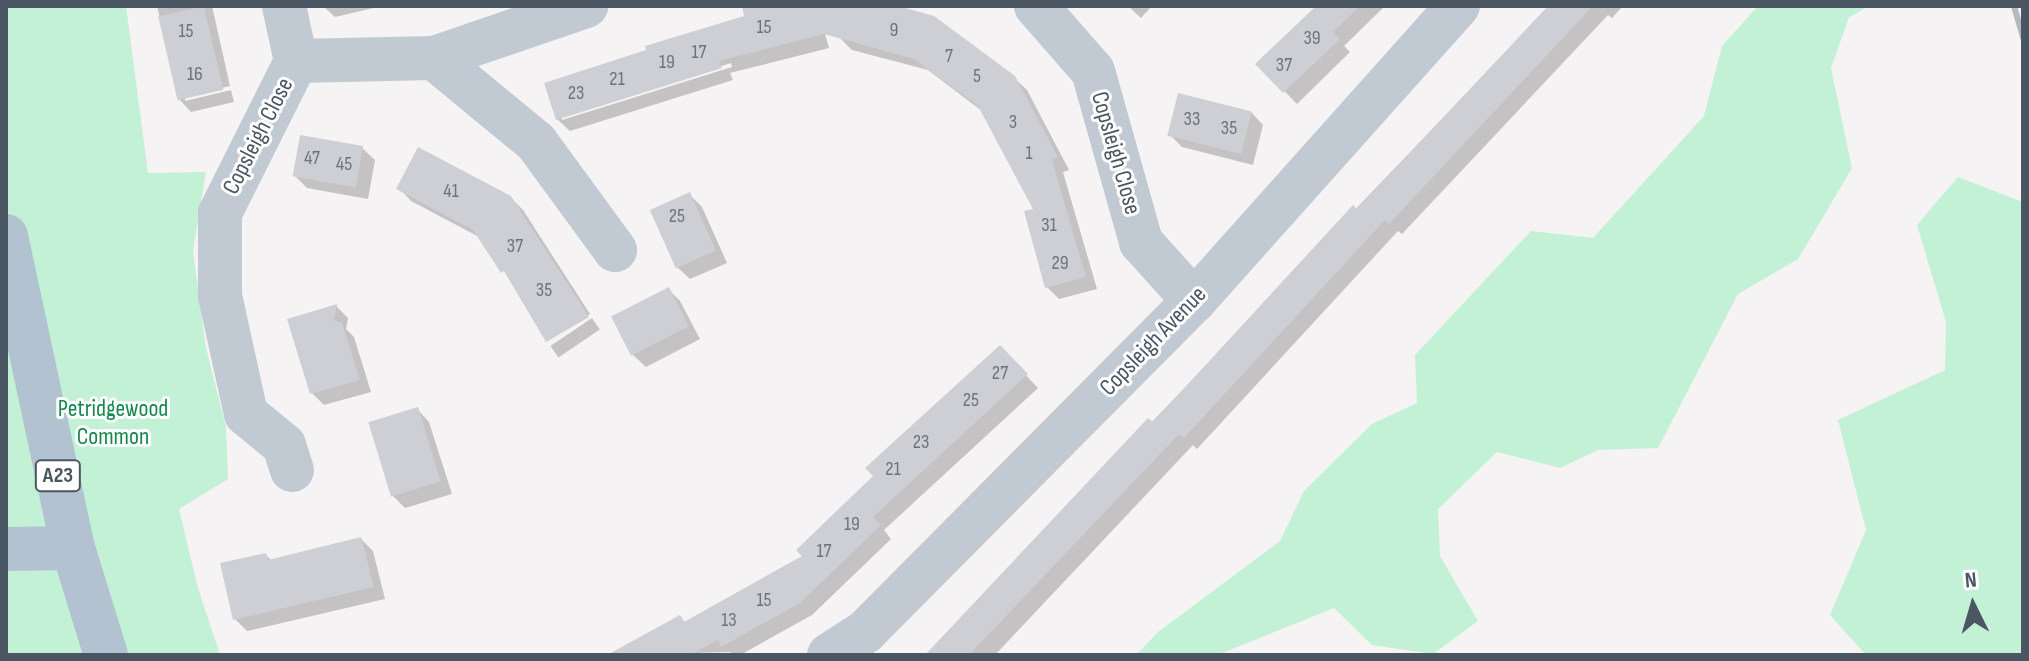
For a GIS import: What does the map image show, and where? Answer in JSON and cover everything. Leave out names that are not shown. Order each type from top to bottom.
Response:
[{"type":"main road","name":"A23","points":[[6,236],[73,548],[106,655]]},
{"type":"main road","points":[[6,549],[73,548]]},
{"type":"street","points":[[284,6],[296,61]]},
{"type":"street","name":"Copsleigh Close","points":[[292,470],[284,445],[246,414],[220,296],[220,213],[296,61],[434,58],[586,6]]},
{"type":"street","name":"Copsleigh Close","points":[[1036,6],[1093,71],[1141,242],[1194,301]]},
{"type":"street","name":"Copsleigh Avenue","points":[[829,655],[865,632],[1194,301],[1458,6]]},
{"type":"street","points":[[434,58],[536,142],[615,250]]},
{"type":"green space","name":"Petridgewood Common","points":[[6,6],[126,6],[148,173],[206,172],[193,251],[206,348],[226,427],[228,479],[179,509],[198,588],[220,655],[6,655]]},
{"type":"green space","points":[[1758,6],[1870,6],[1849,17],[1831,68],[1852,168],[1798,259],[1738,294],[1658,448],[1598,450],[1560,468],[1497,452],[1438,509],[1440,556],[1478,621],[1433,654],[1372,645],[1334,608],[1217,655],[1136,655],[1158,632],[1280,541],[1304,491],[1372,424],[1417,403],[1415,355],[1531,231],[1593,238],[1704,116],[1722,46]]},
{"type":"green space","points":[[1958,177],[2023,202],[2023,655],[1866,655],[1830,615],[1866,530],[1838,420],[1945,370],[1946,322],[1917,225]]},
{"type":"building","points":[[204,6],[223,90],[178,100],[158,17]]},
{"type":"building","points":[[742,6],[898,6],[934,16],[1015,76],[1058,157],[1052,160],[1086,277],[1045,288],[1024,211],[1033,209],[978,106],[914,59],[824,34],[719,61],[722,68],[556,120],[544,83],[646,50],[645,46],[744,16]]},
{"type":"building","points":[[1316,6],[1360,6],[1333,32],[1340,39],[1283,93],[1255,64]]},
{"type":"building","points":[[1548,6],[1593,6],[1389,224],[1385,220],[1184,438],[1179,434],[969,655],[925,655],[1148,418],[1153,422],[1353,205],[1357,209]]},
{"type":"building","points":[[1178,93],[1252,111],[1241,154],[1167,136]]},
{"type":"building","points":[[300,135],[363,146],[356,187],[293,176]]},
{"type":"building","points":[[418,147],[511,196],[589,317],[546,342],[504,271],[501,273],[473,230],[396,189]]},
{"type":"building","points":[[690,192],[716,250],[676,268],[650,210]]},
{"type":"building","points":[[669,287],[689,326],[631,356],[611,317]]},
{"type":"building","points":[[337,304],[334,320],[342,323],[360,380],[310,394],[287,319]]},
{"type":"building","points":[[1000,345],[1028,374],[873,517],[881,525],[800,603],[721,647],[718,640],[690,655],[607,655],[680,615],[684,622],[802,556],[796,550],[873,476],[865,468]]},
{"type":"building","points":[[418,407],[441,482],[391,497],[368,422]]},
{"type":"building","points":[[361,537],[374,587],[233,620],[220,563],[266,553],[268,560]]},
{"type":"railway","points":[[2014,6],[2023,38]]}]
